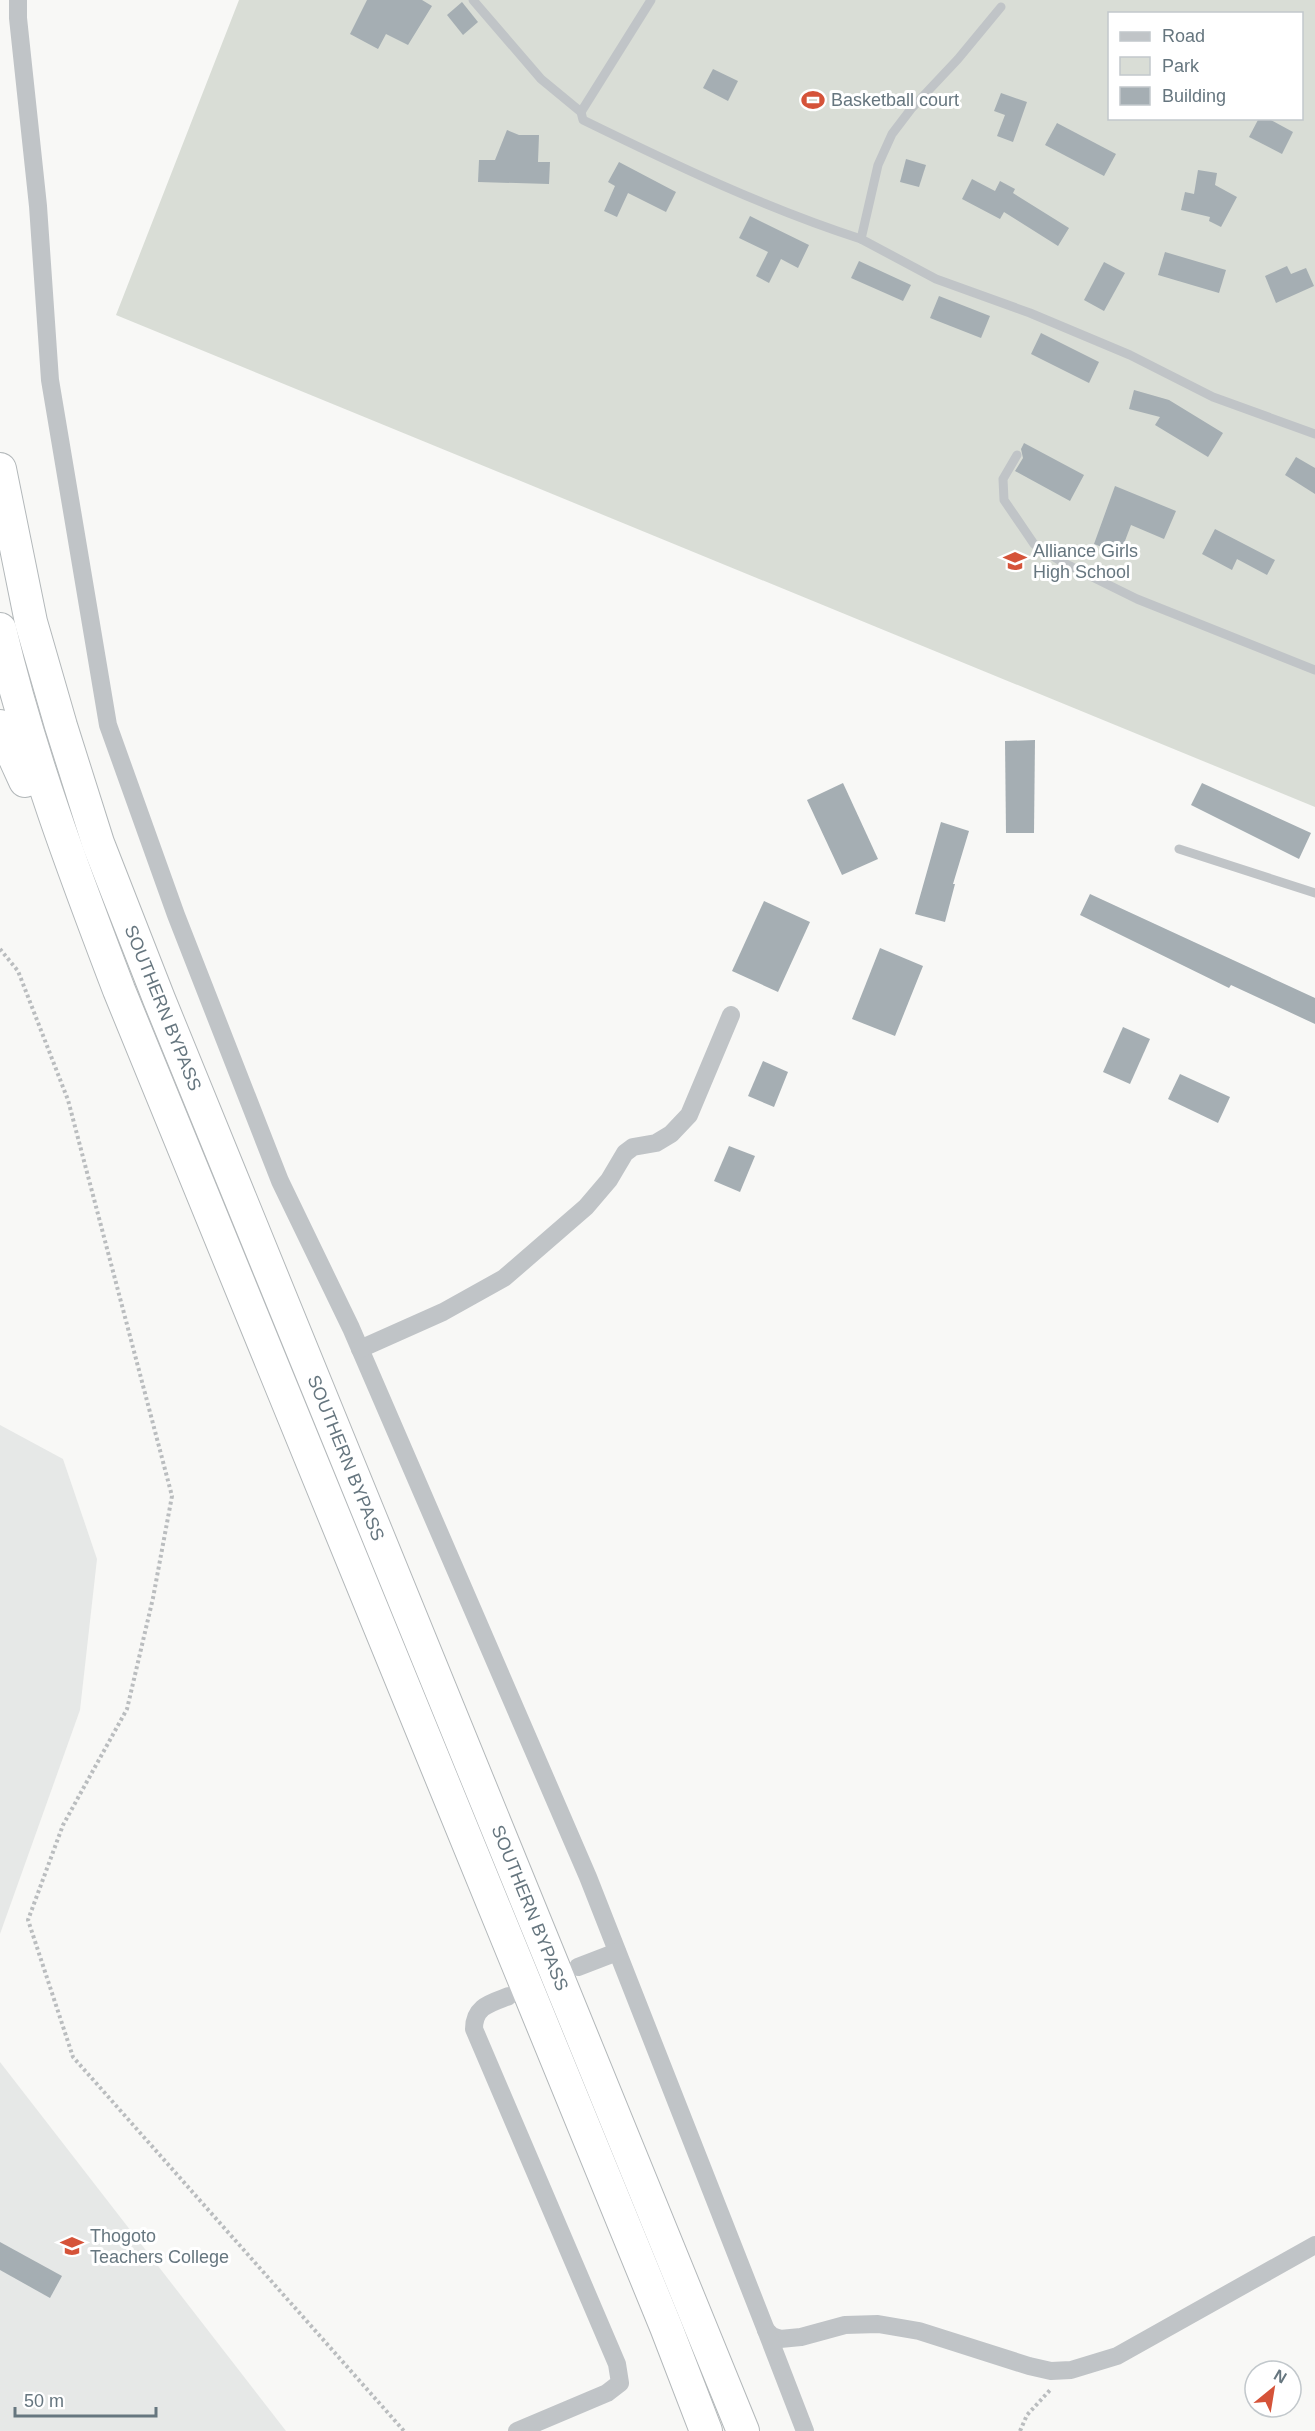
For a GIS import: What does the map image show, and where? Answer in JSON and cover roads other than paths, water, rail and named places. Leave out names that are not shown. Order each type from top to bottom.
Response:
[{"type":"highway","name":"SOUTHERN BYPASS","points":[[0,469],[31,622],[98,843],[177,1043],[743,2431]]},
{"type":"highway","name":"SOUTHERN BYPASS","points":[[0,629],[29,736],[77,880],[119,990],[657,2305],[706,2431]]},
{"type":"highway","points":[[0,726],[38,810],[77,880]]},
{"type":"street","points":[[18,0],[38,206],[50,380],[108,725],[176,915],[280,1181],[360,1349],[569,1833],[806,2431]]},
{"type":"street","points":[[360,1349],[443,1312],[504,1278],[586,1207],[609,1180],[625,1153],[633,1147],[656,1143],[671,1134],[689,1115],[731,1015]]},
{"type":"street","points":[[578,1967],[617,1952]]},
{"type":"street","points":[[509,1996],[482,2007],[474,2019],[474,2029],[617,2364],[620,2377],[620,2383],[607,2393],[517,2431]]},
{"type":"street","points":[[766,2330],[772,2336],[780,2339],[801,2337],[845,2325],[878,2324],[919,2331],[1029,2366],[1051,2371],[1071,2370],[1117,2356],[1315,2245]]},
{"type":"lane","points":[[473,0],[541,80],[581,112],[583,120],[672,163],[815,224],[861,239],[936,279],[1029,313],[1130,355],[1213,397],[1315,434]]},
{"type":"lane","points":[[581,112],[651,0]]},
{"type":"lane","points":[[861,239],[878,165],[892,134],[1001,7]]},
{"type":"lane","points":[[1017,455],[1003,479],[1004,500],[1034,544],[1062,562],[1137,599],[1315,670]]},
{"type":"lane","points":[[1179,849],[1315,893]]},
{"type":"place","name":"Basketball court","points":[[813,100]]},
{"type":"place","name":"Alliance Girls High School","points":[[1015,561]]},
{"type":"place","name":"Thogoto Teachers College","points":[[72,2246]]}]
